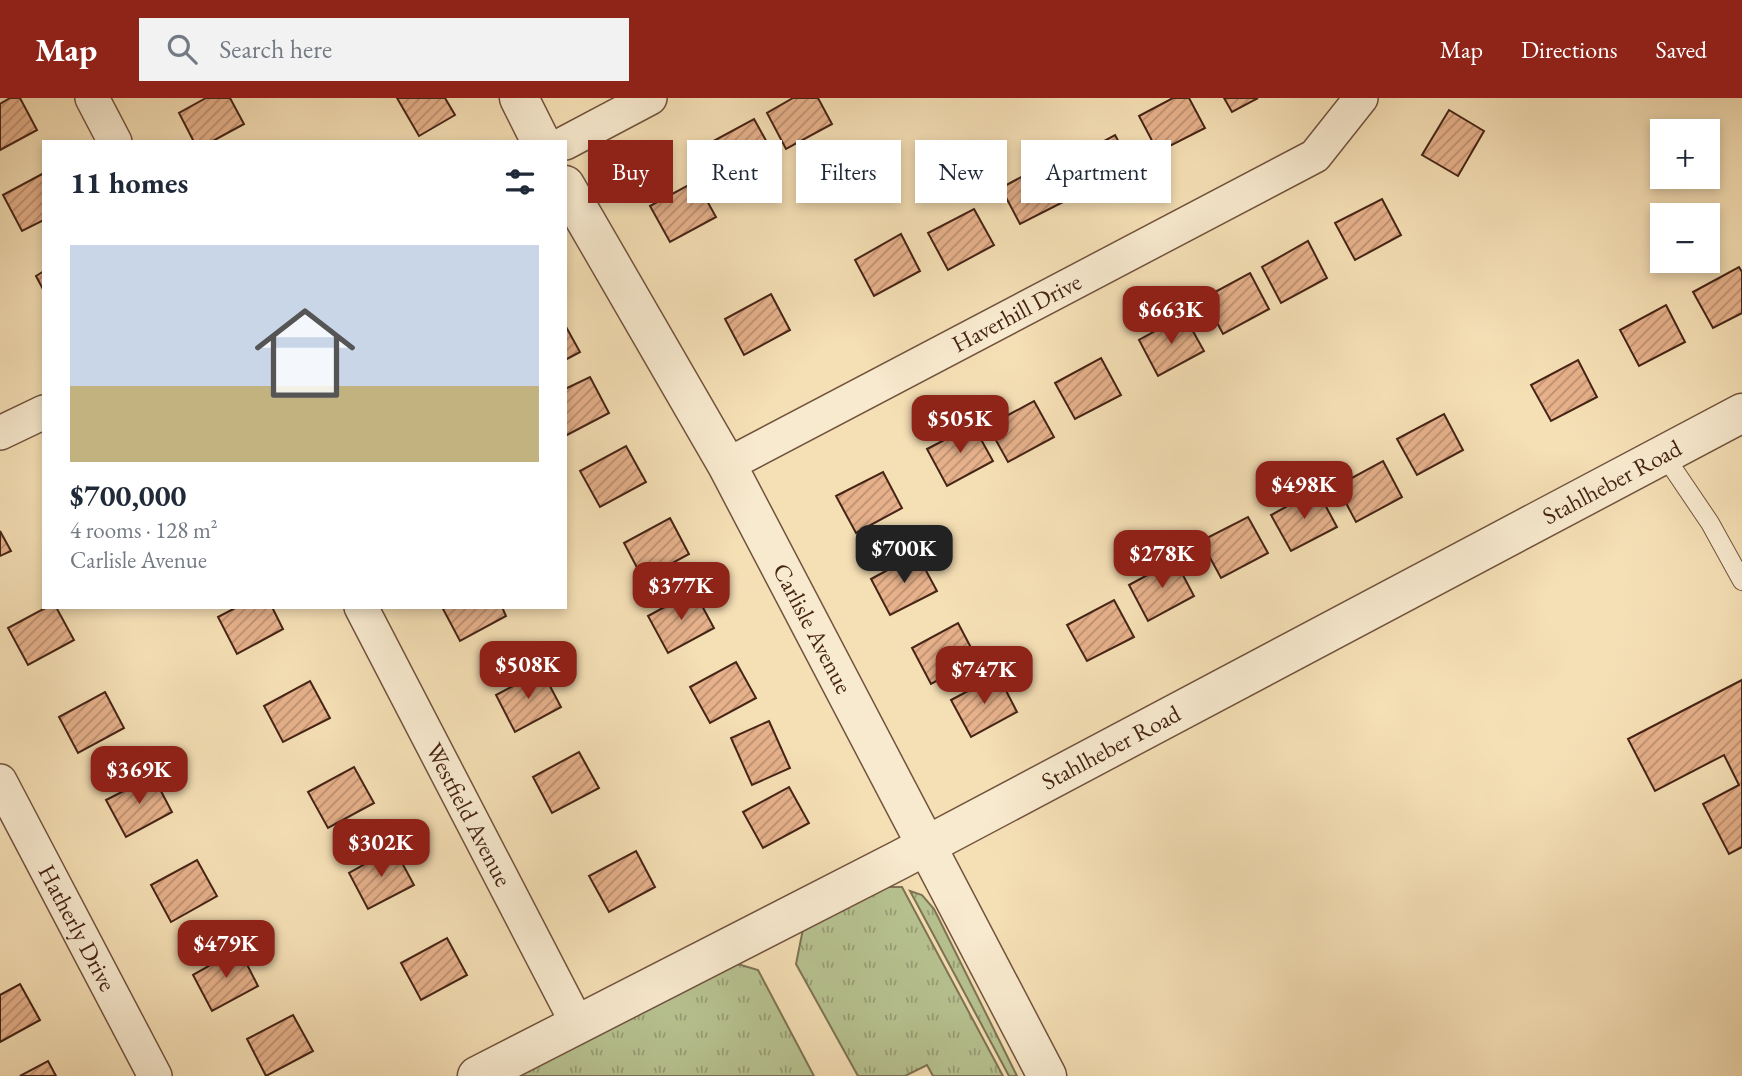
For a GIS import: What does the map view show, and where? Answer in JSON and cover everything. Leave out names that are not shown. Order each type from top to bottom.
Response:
[{"type":"street","points":[[92,98],[114,140]]},
{"type":"street","points":[[519,98],[540,140]]},
{"type":"street","points":[[567,142],[650,98]]},
{"type":"street","name":"Haverhill Drive","points":[[726,464],[1315,156],[1361,98]]},
{"type":"street","name":"Carlisle Avenue","points":[[567,188],[726,464],[1047,1076]]},
{"type":"street","points":[[0,433],[42,413]]},
{"type":"street","name":"Stahlheber Road","points":[[477,1076],[926,845],[1742,414]]},
{"type":"street","name":"Westfield Avenue","points":[[361,609],[578,1025]]},
{"type":"street","name":"Hatherly Drive","points":[[0,781],[155,1076]]},
{"type":"lane","points":[[1664,455],[1710,523],[1742,581]]},
{"type":"green space","points":[[884,887],[902,887],[1003,1076],[933,1076],[927,1065],[905,1076],[858,1076],[796,964],[803,929]]},
{"type":"green space","points":[[910,891],[922,895],[934,909],[1017,1076],[1009,1076]]},
{"type":"green space","points":[[731,962],[758,970],[814,1076],[509,1076]]},
{"type":"building","points":[[10,98],[20,98],[37,130],[0,150],[0,104]]},
{"type":"building","points":[[206,98],[230,98],[244,124],[215,140],[193,140],[179,113]]},
{"type":"building","points":[[397,98],[445,98],[455,115],[419,136]]},
{"type":"building","points":[[793,98],[818,98],[832,124],[803,140],[796,140],[796,144],[786,149],[767,113]]},
{"type":"building","points":[[1173,98],[1189,98],[1205,128],[1171,145],[1171,140],[1152,140],[1139,116]]},
{"type":"building","points":[[1224,98],[1258,98],[1232,112]]},
{"type":"building","points":[[1449,110],[1484,131],[1458,176],[1422,155]]},
{"type":"building","points":[[754,119],[766,140],[715,140]]},
{"type":"building","points":[[42,174],[42,221],[22,231],[3,195]]},
{"type":"building","points":[[1021,177],[1021,203],[1061,203],[1020,224],[1007,199],[1007,185]]},
{"type":"building","points":[[687,186],[687,203],[708,203],[716,217],[670,242],[650,206],[656,203],[673,203],[673,194]]},
{"type":"building","points":[[1382,199],[1401,235],[1355,260],[1335,223]]},
{"type":"building","points":[[974,209],[994,245],[948,270],[928,233]]},
{"type":"building","points":[[901,234],[920,271],[874,296],[855,260]]},
{"type":"building","points":[[1308,241],[1327,278],[1281,303],[1262,267]]},
{"type":"building","points":[[1739,267],[1742,272],[1742,313],[1713,328],[1693,292]]},
{"type":"building","points":[[42,272],[42,287],[36,276]]},
{"type":"building","points":[[1250,273],[1269,309],[1223,334],[1204,298]]},
{"type":"building","points":[[771,294],[790,330],[744,355],[725,319]]},
{"type":"building","points":[[1666,305],[1685,342],[1639,366],[1620,330]]},
{"type":"building","points":[[1184,315],[1204,351],[1158,376],[1139,340]]},
{"type":"building","points":[[567,329],[580,352],[567,359]]},
{"type":"building","points":[[1101,358],[1121,395],[1075,419],[1055,383]]},
{"type":"building","points":[[1578,360],[1597,397],[1551,421],[1531,385]]},
{"type":"building","points":[[590,377],[609,413],[567,435],[567,388]]},
{"type":"building","points":[[1034,401],[1054,437],[1008,462],[988,426]]},
{"type":"building","points":[[1444,414],[1463,450],[1417,475],[1397,439]]},
{"type":"building","points":[[973,425],[993,461],[947,486],[927,449]]},
{"type":"building","points":[[626,446],[646,482],[600,507],[580,471]]},
{"type":"building","points":[[1383,461],[1402,497],[1356,522],[1337,486]]},
{"type":"building","points":[[883,472],[902,508],[856,533],[836,496]]},
{"type":"building","points":[[1317,490],[1337,527],[1291,551],[1271,515]]},
{"type":"building","points":[[1248,517],[1268,553],[1221,578],[1201,541]]},
{"type":"building","points":[[670,518],[689,554],[643,579],[624,543]]},
{"type":"building","points":[[0,531],[11,551],[0,556]]},
{"type":"building","points":[[917,554],[937,591],[890,615],[871,579]]},
{"type":"building","points":[[1175,560],[1194,596],[1148,621],[1129,585]]},
{"type":"building","points":[[694,591],[714,628],[668,653],[648,616]]},
{"type":"building","points":[[1114,600],[1134,637],[1087,661],[1067,625]]},
{"type":"building","points":[[43,609],[57,609],[74,640],[28,665],[8,628]]},
{"type":"building","points":[[233,609],[273,609],[283,629],[237,654],[218,617]]},
{"type":"building","points":[[443,609],[503,609],[506,616],[460,641]]},
{"type":"building","points":[[958,623],[977,659],[931,684],[912,648]]},
{"type":"building","points":[[736,662],[756,698],[710,723],[690,687]]},
{"type":"building","points":[[542,671],[561,707],[515,732],[496,695]]},
{"type":"building","points":[[998,675],[1017,712],[971,737],[951,700]]},
{"type":"building","points":[[1742,680],[1742,847],[1729,854],[1703,804],[1739,785],[1724,755],[1655,791],[1628,739]]},
{"type":"building","points":[[310,681],[330,718],[283,742],[264,706]]},
{"type":"building","points":[[105,692],[124,728],[78,753],[59,717]]},
{"type":"building","points":[[769,721],[790,768],[752,785],[731,738]]},
{"type":"building","points":[[579,752],[599,788],[552,813],[533,777]]},
{"type":"building","points":[[354,767],[374,803],[328,828],[308,792]]},
{"type":"building","points":[[153,776],[172,812],[126,837],[106,800]]},
{"type":"building","points":[[789,787],[809,823],[763,848],[743,812]]},
{"type":"building","points":[[394,848],[414,885],[368,909],[349,873]]},
{"type":"building","points":[[636,851],[655,887],[609,912],[589,876]]},
{"type":"building","points":[[197,860],[217,896],[171,922],[151,885]]},
{"type":"building","points":[[447,938],[467,975],[421,1000],[401,963]]},
{"type":"building","points":[[239,949],[258,986],[212,1011],[193,975]]},
{"type":"building","points":[[20,984],[40,1020],[0,1042],[0,995]]},
{"type":"building","points":[[293,1015],[313,1051],[266,1076],[247,1039]]},
{"type":"building","points":[[48,1061],[56,1076],[20,1076]]}]
